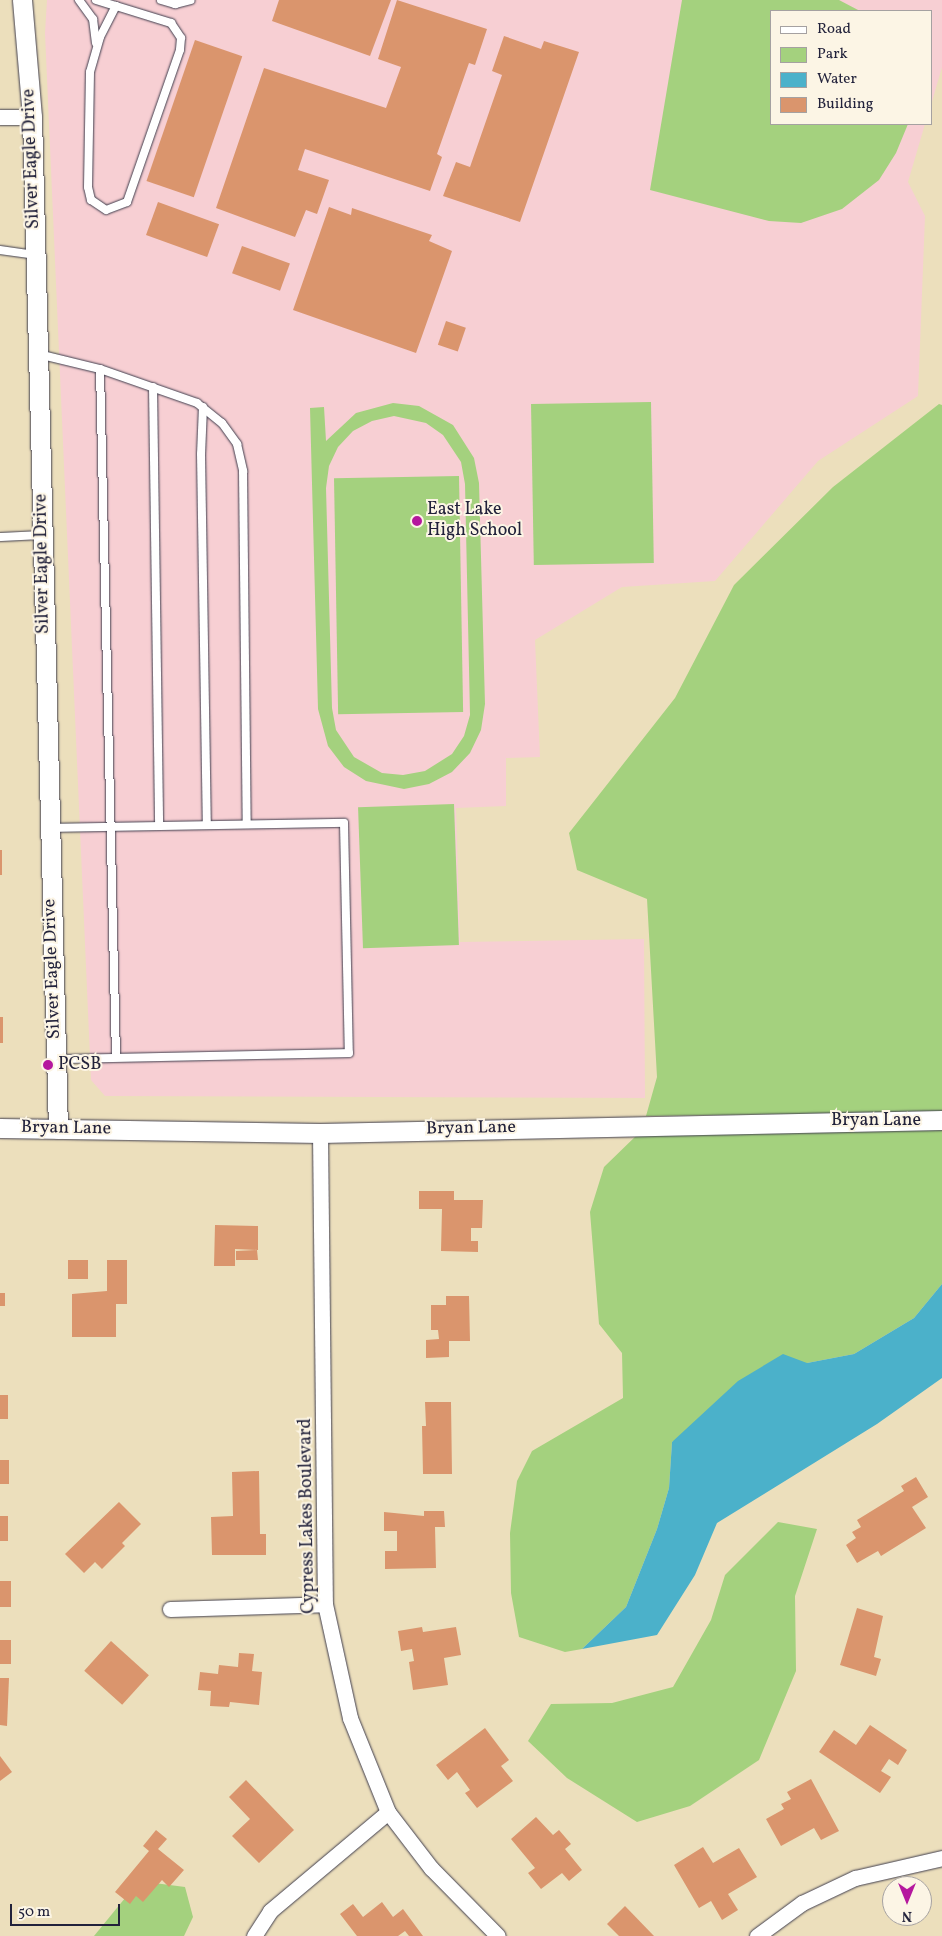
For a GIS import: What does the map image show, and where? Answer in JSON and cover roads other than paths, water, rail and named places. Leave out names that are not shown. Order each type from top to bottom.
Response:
[{"type":"street","name":"Silver Eagle Drive","points":[[22,0],[32,117],[58,1129]]},
{"type":"street","points":[[0,117],[32,117]]},
{"type":"street","name":"Bryan Lane","points":[[0,1128],[320,1133],[942,1120]]},
{"type":"street","name":"Cypress Lakes Boulevard","points":[[320,1133],[325,1604],[350,1718],[388,1812],[431,1868],[498,1936]]},
{"type":"street","points":[[170,1609],[325,1604]]},
{"type":"street","points":[[254,1936],[270,1911],[388,1812]]},
{"type":"street","points":[[757,1936],[802,1903],[855,1878],[942,1858]]},
{"type":"lane","points":[[79,0],[93,19],[96,50]]},
{"type":"lane","points":[[96,0],[116,6],[171,23],[181,38],[180,50],[127,202],[106,210],[91,200],[88,187],[90,72],[96,50],[116,6]]},
{"type":"lane","points":[[161,0],[175,4],[191,0]]},
{"type":"lane","points":[[0,250],[35,255]]},
{"type":"lane","points":[[38,354],[100,369],[203,407],[222,422],[237,444],[243,471],[248,824]]},
{"type":"lane","points":[[100,369],[109,827],[116,1058]]},
{"type":"lane","points":[[153,387],[159,826]]},
{"type":"lane","points":[[203,407],[201,454],[207,825]]},
{"type":"lane","points":[[0,537],[42,535]]},
{"type":"lane","points":[[50,828],[344,823],[349,1053],[56,1059]]},
{"type":"water","points":[[942,1284],[942,1378],[877,1424],[717,1523],[695,1575],[657,1635],[582,1649],[626,1607],[657,1529],[669,1488],[672,1442],[738,1381],[783,1354],[807,1363],[854,1354],[914,1318]]},
{"type":"place","name":"East Lake High School","points":[[417,521]]},
{"type":"place","name":"PCSB","points":[[48,1065]]}]
